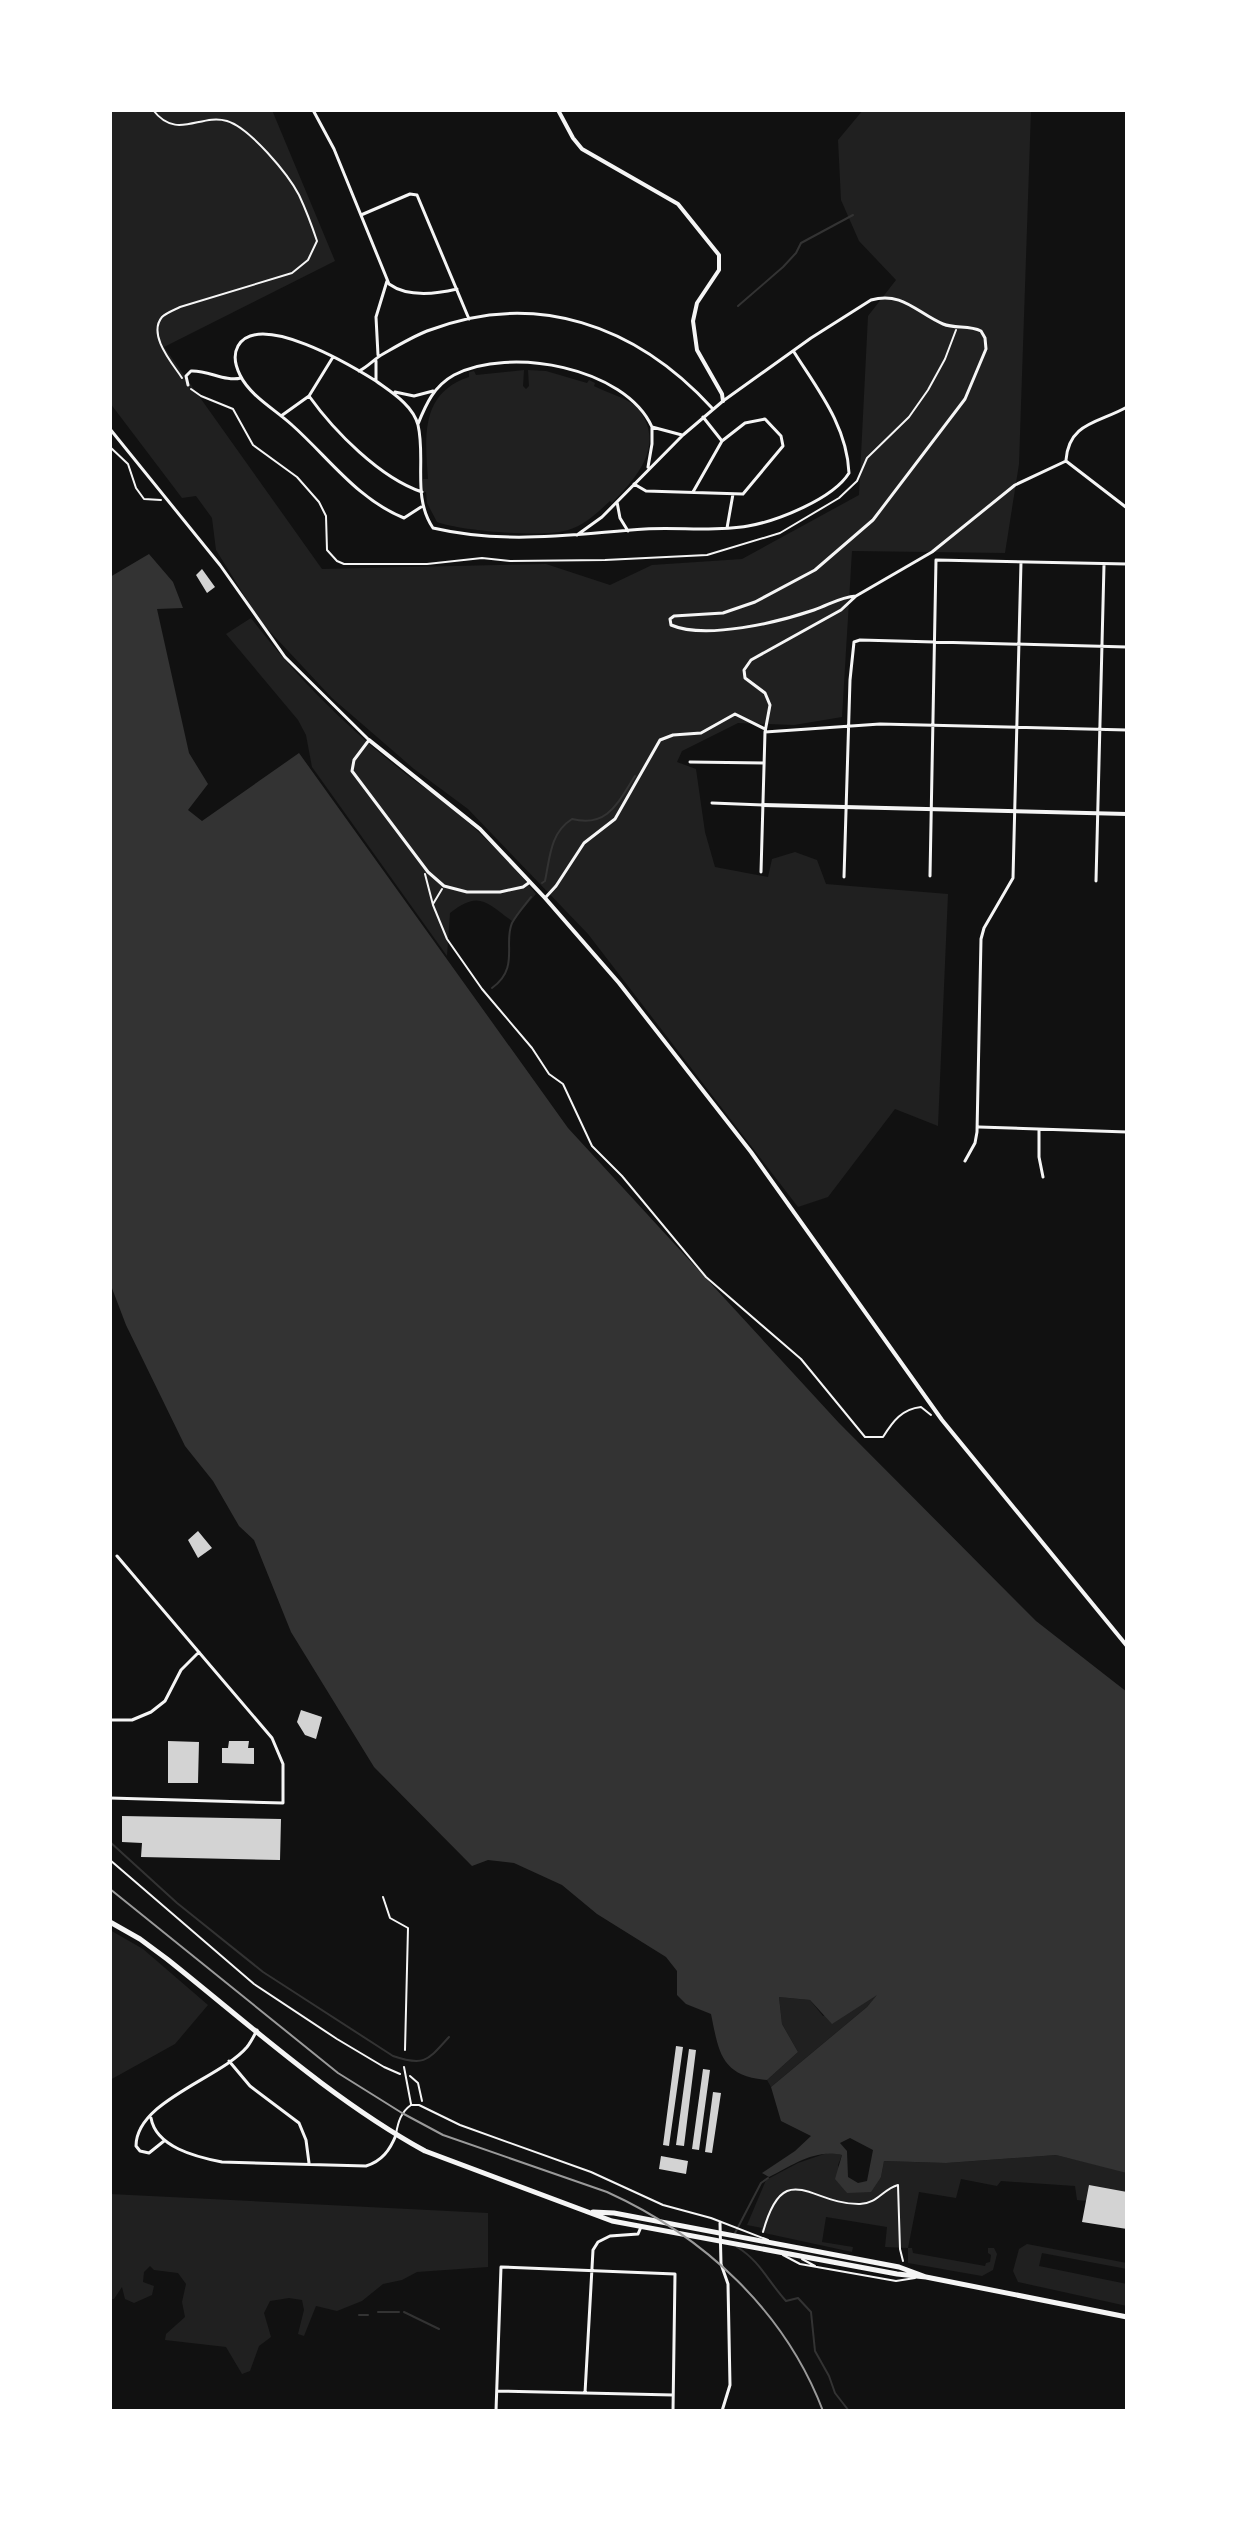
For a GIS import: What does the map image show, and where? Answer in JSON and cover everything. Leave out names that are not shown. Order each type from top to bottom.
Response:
[{"type":"main road","points":[[110,1922],[148,1944],[340,2096],[396,2135],[438,2156],[612,2221],[640,2228],[926,2277]]},
{"type":"main road","points":[[588,2212],[614,2213],[1127,2317]]},
{"type":"street","points":[[313,110],[334,149],[387,281],[400,291],[457,289]]},
{"type":"street","points":[[558,110],[577,145],[601,162],[678,204],[719,255],[719,270],[697,303],[693,321],[697,350],[723,401]]},
{"type":"street","points":[[361,215],[410,194],[419,197],[469,319]]},
{"type":"street","points":[[379,356],[376,317],[387,281]]},
{"type":"street","points":[[577,535],[617,502],[703,417],[799,346],[871,300],[903,301],[936,320],[981,331],[986,343],[983,357],[961,406],[873,520],[815,570],[767,596],[723,613],[674,616],[670,621],[673,626],[697,629],[747,626],[804,613],[856,596]]},
{"type":"street","points":[[359,371],[379,356],[426,331],[501,313],[533,314],[569,319],[625,338],[667,364],[713,409]]},
{"type":"street","points":[[422,506],[404,518],[355,488],[241,378],[235,362],[240,342],[251,335],[266,333],[284,337],[333,357],[395,392],[414,396],[433,391],[451,376],[482,366],[520,363],[557,366],[597,379],[639,406],[652,427],[647,470]]},
{"type":"street","points":[[433,391],[418,424],[422,506],[433,528],[539,539],[688,527],[752,526],[805,506],[847,477],[843,443],[828,404],[793,351]]},
{"type":"street","points":[[281,416],[309,396],[333,357]]},
{"type":"street","points":[[376,361],[376,381]]},
{"type":"street","points":[[188,385],[186,376],[191,371],[208,371],[235,380],[241,378]]},
{"type":"street","points":[[395,392],[418,424]]},
{"type":"street","points":[[309,396],[367,458],[389,476],[422,492]]},
{"type":"street","points":[[1066,461],[1068,445],[1075,432],[1127,407]]},
{"type":"street","points":[[703,417],[722,441]]},
{"type":"street","points":[[634,484],[646,491],[733,494],[747,491],[783,446],[783,440],[765,419],[745,423],[722,441],[693,492]]},
{"type":"street","points":[[652,427],[683,435]]},
{"type":"street","points":[[110,429],[220,565],[285,657],[369,740],[467,817],[545,898],[619,983],[751,1152],[942,1420],[1127,1646]]},
{"type":"street","points":[[761,872],[765,731],[771,711],[765,693],[745,678],[746,666],[761,653],[841,610],[856,596],[932,552],[1015,485],[1066,461]]},
{"type":"street","points":[[1066,461],[1127,508]]},
{"type":"street","points":[[727,528],[733,494]]},
{"type":"street","points":[[617,502],[620,518],[628,531]]},
{"type":"street","points":[[930,876],[936,560],[1127,564]]},
{"type":"street","points":[[965,1161],[975,1143],[977,1127],[981,939],[984,928],[1013,878],[1021,562]]},
{"type":"street","points":[[1096,881],[1104,564]]},
{"type":"street","points":[[844,877],[852,646],[860,640],[1127,647]]},
{"type":"street","points":[[545,898],[587,840],[615,819],[660,740],[673,735],[701,733],[735,714],[765,731],[799,732],[849,725],[1127,730]]},
{"type":"street","points":[[369,740],[354,760],[352,771],[422,866],[444,886],[467,892],[500,892],[523,887],[530,882]]},
{"type":"street","points":[[690,762],[764,763]]},
{"type":"street","points":[[712,803],[1127,814]]},
{"type":"street","points":[[977,1127],[1127,1132]]},
{"type":"street","points":[[1039,1129],[1043,1177]]},
{"type":"street","points":[[110,1798],[283,1803],[283,1764],[272,1738],[117,1556]]},
{"type":"street","points":[[110,1720],[132,1720],[151,1712],[165,1701],[181,1670],[199,1652]]},
{"type":"street","points":[[164,2141],[149,2153],[137,2148],[138,2131],[158,2108],[246,2048],[257,2030]]},
{"type":"street","points":[[229,2061],[250,2086],[299,2123],[306,2140],[309,2164]]},
{"type":"street","points":[[151,2118],[154,2129],[164,2141],[212,2160],[369,2166],[386,2154],[396,2135]]},
{"type":"street","points":[[722,2223],[721,2264],[728,2284],[730,2385],[722,2411]]},
{"type":"street","points":[[585,2393],[593,2250],[598,2242],[610,2236],[638,2234],[640,2228]]},
{"type":"street","points":[[496,2411],[501,2267],[675,2274],[673,2411]]},
{"type":"street","points":[[497,2391],[673,2395]]},
{"type":"lane","points":[[383,1897],[390,1918],[408,1928],[405,2050]]},
{"type":"lane","points":[[404,2067],[411,2105]]},
{"type":"lane","points":[[396,2135],[400,2116],[411,2105]]},
{"type":"lane","points":[[411,2105],[591,2172],[663,2205],[754,2234],[815,2266]]},
{"type":"lane","points":[[754,2234],[792,2262],[896,2281],[916,2277]]},
{"type":"path","points":[[153,110],[172,125],[224,120],[244,128],[299,194],[317,241],[308,260],[292,273],[180,307],[163,316],[160,343],[188,385],[201,396],[233,409],[255,447],[297,477],[319,502],[326,516],[327,550],[344,564],[427,564],[482,558],[510,561],[605,560],[707,555],[780,533],[839,498],[857,481],[867,458],[909,417],[928,390],[945,359],[957,327]]},
{"type":"path","points":[[110,447],[128,464],[136,488],[144,499],[166,500]]},
{"type":"path","points":[[422,866],[447,939],[549,1074],[563,1084],[592,1146],[622,1176],[706,1277],[815,1373],[865,1437],[883,1437],[899,1416],[909,1409],[921,1407],[936,1420]]},
{"type":"path","points":[[433,905],[444,886]]},
{"type":"path","points":[[110,1860],[254,1984],[384,2067],[414,2078],[418,2083],[422,2107]]},
{"type":"path","points":[[754,2234],[762,2235],[773,2202],[789,2191],[800,2190],[861,2204],[875,2201],[898,2185],[900,2249],[904,2262],[911,2265]]},
{"type":"shaded area","points":[[110,110],[272,110],[335,261],[164,347],[322,569],[546,564],[610,585],[652,565],[742,559],[859,495],[868,316],[896,280],[859,241],[841,200],[838,140],[863,110],[1031,110],[1019,464],[1005,553],[852,551],[842,717],[794,725],[738,723],[682,751],[677,762],[696,769],[705,832],[715,867],[768,877],[772,859],[795,852],[817,860],[826,884],[948,894],[938,1126],[895,1109],[828,1197],[798,1207],[588,934],[468,809],[414,769],[332,698],[260,621],[216,550],[212,518],[196,496],[182,498],[110,403]]},
{"type":"shaded area","points":[[524,370],[523,386],[526,389],[529,386],[528,370],[546,371],[587,383],[589,380],[595,383],[594,386],[636,406],[649,434],[642,466],[612,503],[610,501],[585,522],[568,530],[502,532],[437,522],[427,503],[426,492],[423,492],[423,479],[428,479],[427,432],[434,405],[453,384],[469,377],[469,372],[474,371],[476,375]]},
{"type":"shaded area","points":[[149,554],[173,582],[183,608],[157,609],[189,753],[208,784],[188,810],[202,821],[299,753],[568,1128],[839,1423],[1036,1621],[1127,1692],[1127,2173],[1056,2155],[946,2163],[884,2161],[881,2177],[871,2192],[847,2193],[835,2179],[842,2155],[832,2153],[804,2159],[769,2177],[762,2173],[811,2136],[781,2121],[771,2087],[867,2007],[877,1995],[832,2024],[810,2000],[779,1997],[782,2024],[798,2052],[767,2080],[740,2073],[731,2068],[720,2051],[711,2014],[686,2004],[677,1995],[677,1971],[666,1957],[597,1914],[562,1885],[514,1863],[488,1860],[472,1866],[374,1767],[291,1632],[254,1540],[239,1526],[213,1481],[185,1446],[126,1325],[110,1283],[110,577]],"holes":[[[850,2138],[873,2150],[867,2181],[858,2183],[848,2177],[847,2151],[840,2143]]]},
{"type":"shaded area","points":[[251,618],[337,715],[466,821],[525,881],[536,894],[512,921],[482,901],[460,906],[450,913],[447,956],[312,767],[306,735],[298,720],[226,634]]},
{"type":"shaded area","points":[[110,1930],[143,1949],[208,2005],[175,2044],[110,2080]]},
{"type":"shaded area","points":[[880,1992],[867,2007],[771,2087],[767,2080],[798,2052],[782,2024],[779,1997],[810,2000],[823,2016]]},
{"type":"shaded area","points":[[830,2152],[842,2155],[838,2165],[847,2193],[881,2177],[884,2161],[946,2163],[1056,2155],[1127,2172],[1127,2194],[1086,2201],[1077,2200],[1075,2186],[1001,2181],[997,2186],[961,2179],[956,2198],[919,2192],[908,2248],[885,2247],[887,2227],[826,2217],[822,2242],[853,2247],[852,2252],[760,2232],[762,2228],[747,2225],[766,2180],[798,2163]]},
{"type":"shaded area","points":[[110,2194],[488,2213],[488,2267],[417,2272],[402,2280],[383,2284],[362,2301],[337,2311],[316,2306],[304,2336],[298,2334],[304,2310],[302,2300],[289,2298],[270,2301],[264,2313],[271,2337],[259,2346],[250,2371],[242,2374],[226,2347],[165,2340],[166,2334],[185,2317],[182,2302],[186,2284],[178,2273],[154,2270],[150,2266],[144,2272],[143,2282],[154,2286],[152,2295],[134,2303],[125,2299],[122,2287],[114,2299],[110,2299]]},
{"type":"shaded area","points":[[1027,2244],[1127,2263],[1127,2269],[1042,2253],[1039,2266],[1127,2284],[1127,2306],[1018,2282],[1013,2271],[1019,2249]]},
{"type":"shaded area","points":[[908,2248],[912,2248],[913,2253],[985,2266],[990,2262],[988,2248],[994,2248],[997,2254],[993,2270],[982,2276],[908,2263]]},
{"type":"building","points":[[202,569],[215,587],[207,593],[196,575]]},
{"type":"building","points":[[198,1531],[212,1548],[198,1558],[188,1540]]},
{"type":"building","points":[[301,1710],[322,1717],[316,1739],[305,1735],[297,1722]]},
{"type":"building","points":[[168,1741],[199,1742],[198,1783],[168,1783]]},
{"type":"building","points":[[229,1741],[249,1741],[248,1748],[254,1748],[254,1764],[222,1763],[222,1748],[228,1748]]},
{"type":"building","points":[[122,1816],[281,1819],[280,1860],[141,1857],[142,1843],[122,1842]]},
{"type":"building","points":[[676,2046],[683,2047],[669,2146],[663,2145]]},
{"type":"building","points":[[689,2049],[696,2050],[684,2146],[676,2145]]},
{"type":"building","points":[[703,2069],[710,2070],[699,2150],[692,2149]]},
{"type":"building","points":[[713,2092],[721,2093],[712,2153],[705,2152]]},
{"type":"building","points":[[661,2156],[688,2161],[686,2174],[659,2169]]},
{"type":"building","points":[[1089,2185],[1127,2192],[1127,2229],[1082,2222]]},
{"type":"waterway","points":[[738,306],[783,267],[801,243],[853,215]]},
{"type":"waterway","points":[[542,883],[559,831],[572,819],[595,820],[611,811],[635,776]]},
{"type":"waterway","points":[[492,988],[506,972],[512,923],[531,897]]},
{"type":"waterway","points":[[110,1842],[177,1903],[263,1972],[393,2056],[412,2061],[425,2059],[449,2037]]},
{"type":"waterway","points":[[735,2233],[761,2183],[768,2178]]},
{"type":"waterway","points":[[737,2247],[758,2265],[786,2301],[798,2298],[811,2312],[815,2351],[835,2393],[849,2411]]},
{"type":"waterway","points":[[378,2312],[399,2312]]},
{"type":"waterway","points":[[404,2312],[439,2329]]},
{"type":"waterway","points":[[359,2315],[368,2315]]},
{"type":"railway","points":[[110,1889],[338,2073],[402,2113],[443,2135],[607,2192],[643,2210],[708,2254],[764,2309],[807,2375],[823,2411]]}]
